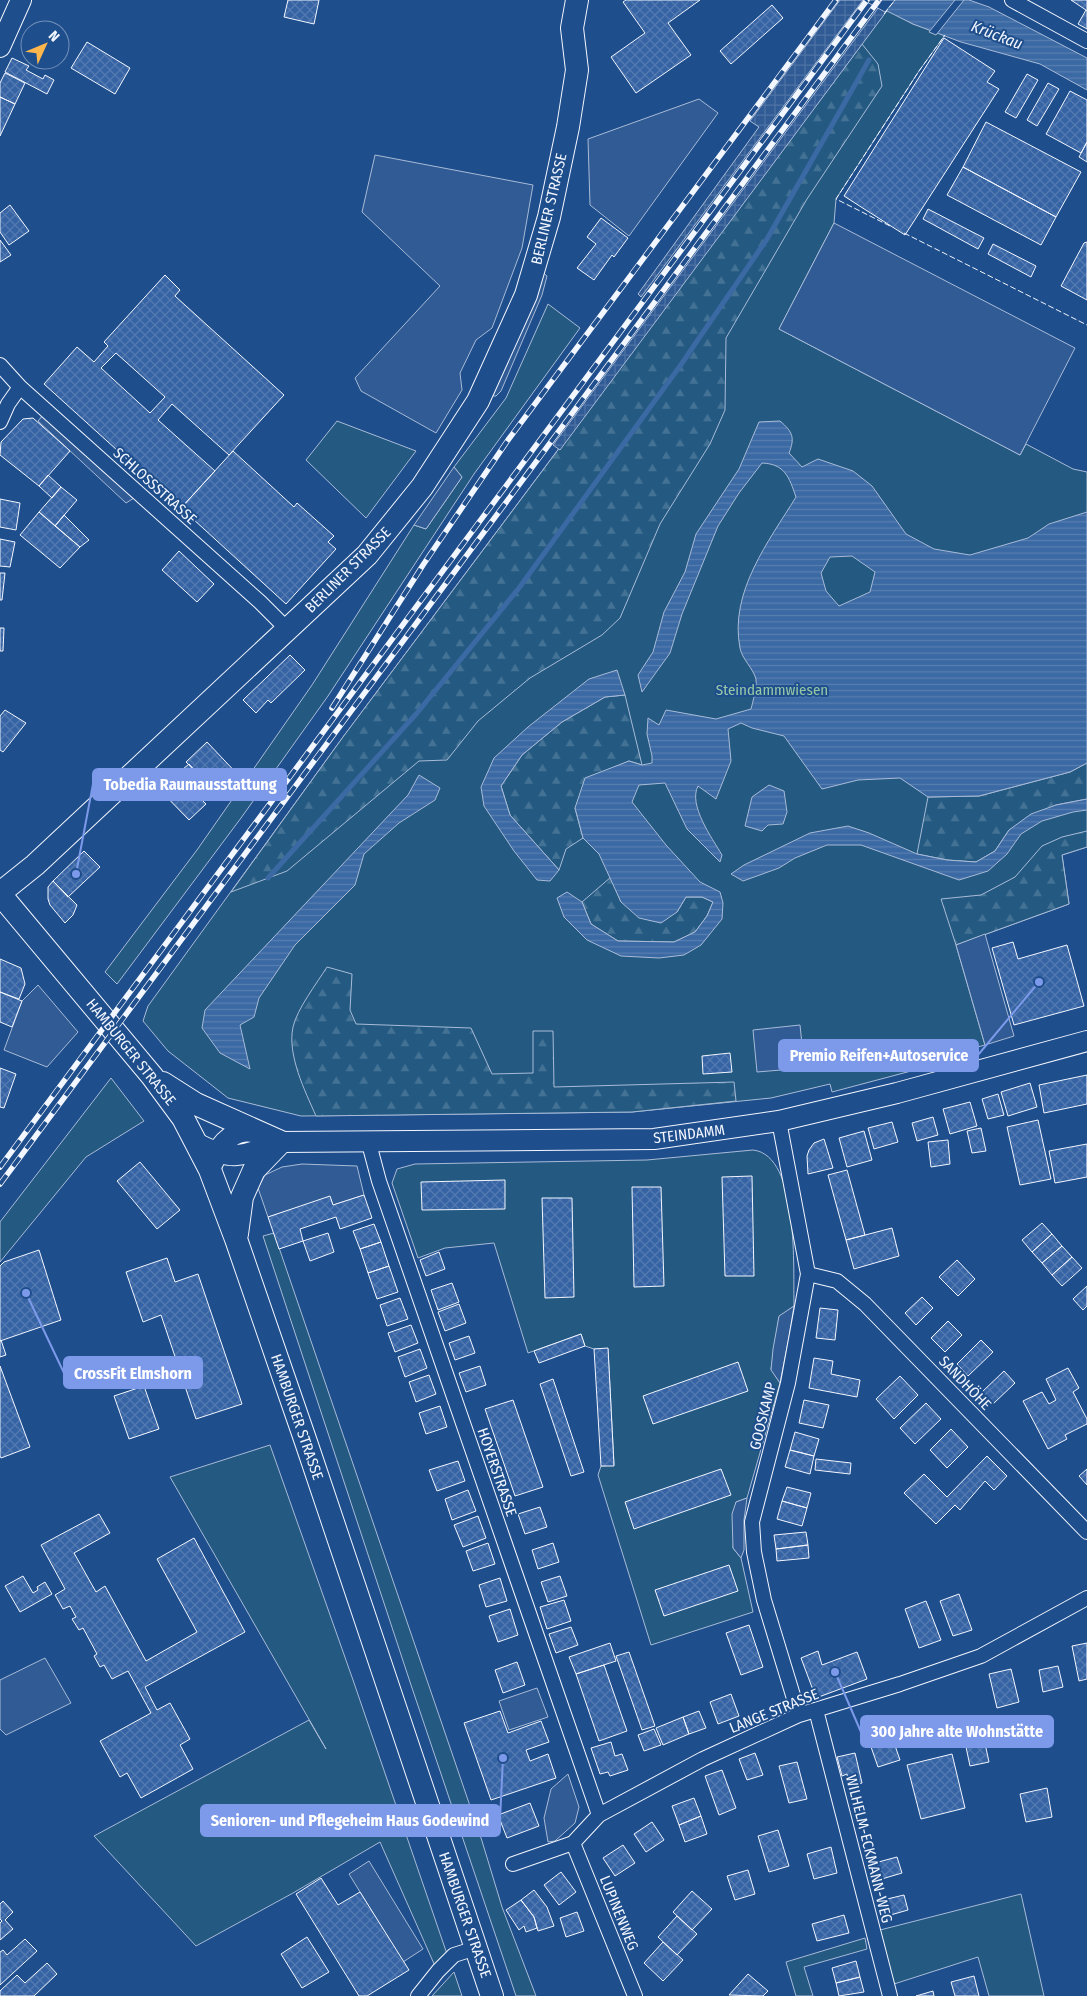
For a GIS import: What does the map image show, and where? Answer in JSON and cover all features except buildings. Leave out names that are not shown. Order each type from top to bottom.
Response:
[{"type":"main road","name":"BERLINER STRASSE","points":[[0,893],[35,865],[367,555],[422,487],[478,401],[526,295],[549,218],[568,126],[577,70],[572,28],[577,0]]},
{"type":"main road","name":"HAMBURGER STRASSE","points":[[0,893],[152,1076],[208,1156],[492,1996]]},
{"type":"main road","points":[[152,1076],[196,1104],[280,1142],[254,1170],[242,1197],[236,1239]]},
{"type":"street","points":[[0,47],[22,0]]},
{"type":"street","points":[[1012,0],[1087,41]]},
{"type":"street","name":"SCHLOSSSTRASSE","points":[[0,365],[20,387],[260,602],[288,630]]},
{"type":"street","points":[[0,422],[8,404],[20,387]]},
{"type":"street","name":"STEINDAMM","points":[[208,1156],[235,1134],[253,1131],[280,1142],[654,1139],[779,1121],[897,1093],[1087,1041]]},
{"type":"street","name":"GOOSKAMP","points":[[779,1121],[808,1274],[788,1383],[752,1522],[754,1552],[764,1600],[799,1715]]},
{"type":"street","name":"HOYERSTRASSE","points":[[368,1140],[379,1181],[599,1815]]},
{"type":"street","name":"SANDHÖHE","points":[[808,1274],[837,1281],[865,1304],[1087,1532]]},
{"type":"street","name":"LANGE STRASSE","points":[[513,1864],[573,1843],[599,1815],[703,1759],[799,1715],[981,1656],[1087,1598]]},
{"type":"street","name":"WILHELM-ECKMANN-WEG","points":[[816,1710],[890,1996]]},
{"type":"street","name":"LUPINENWEG","points":[[573,1843],[635,1996]]},
{"type":"street","points":[[418,1996],[438,1971],[454,1956],[476,1948]]},
{"type":"green space","name":"Steindammwiesen","points":[[887,10],[913,24],[945,35],[919,71],[836,199],[834,223],[779,329],[1020,455],[1026,444],[1073,469],[1087,472],[1087,847],[1062,855],[1069,904],[956,945],[985,1045],[959,1052],[960,1058],[832,1092],[830,1084],[771,1098],[632,1112],[301,1116],[228,1098],[168,1051],[143,1021],[148,1006],[343,737]]},
{"type":"green space","points":[[862,44],[878,64],[882,86],[807,199],[726,338],[725,410],[710,444],[660,524],[620,618],[602,635],[530,678],[478,721],[447,760],[419,761],[287,871],[231,892],[343,737]]},
{"type":"green space","points":[[548,304],[580,328],[474,474],[328,696],[241,818],[117,984],[105,972],[197,850],[312,685],[414,525],[426,529],[462,477],[454,467],[506,398]]},
{"type":"green space","points":[[337,421],[416,451],[366,518],[306,460]]},
{"type":"green space","points":[[625,695],[642,765],[629,761],[613,768],[575,808],[583,838],[566,849],[559,870],[510,815],[501,786],[522,755],[562,722],[605,697]]},
{"type":"green space","points":[[1087,763],[1087,799],[1056,805],[1009,830],[995,851],[976,862],[947,860],[917,854],[928,797],[979,796],[1070,772]]},
{"type":"green space","points":[[1087,831],[1087,847],[1062,855],[1069,904],[956,945],[941,899],[981,895],[1015,877],[1042,846],[1062,837]]},
{"type":"green space","points":[[611,877],[621,902],[677,912],[686,897],[702,897],[713,902],[707,916],[695,932],[674,942],[618,941],[591,924],[582,902]]},
{"type":"green space","points":[[327,967],[352,974],[350,1010],[356,1024],[471,1028],[492,1074],[533,1073],[533,1031],[553,1031],[554,1087],[734,1082],[736,1101],[632,1112],[316,1116],[298,1073],[292,1038],[295,1020]]},
{"type":"green space","points":[[111,1078],[144,1121],[86,1157],[0,1262],[0,1222]]},
{"type":"green space","points":[[753,1150],[768,1157],[779,1172],[786,1193],[791,1217],[793,1243],[794,1306],[779,1317],[771,1369],[780,1383],[747,1498],[736,1502],[733,1548],[741,1558],[753,1612],[651,1645],[598,1475],[601,1466],[614,1465],[608,1349],[594,1349],[585,1346],[581,1334],[528,1353],[494,1243],[445,1248],[418,1258],[392,1183],[397,1169],[415,1164],[647,1160]]},
{"type":"green space","points":[[274,1233],[482,1841],[502,1907],[536,1996],[516,1996],[263,1236]]},
{"type":"green space","points":[[270,1445],[447,1954],[435,1966],[380,1842],[293,1893],[196,1946],[94,1836],[309,1720],[326,1749],[170,1477]]},
{"type":"green space","points":[[1021,1894],[1044,1996],[989,1996],[978,1957],[894,1984],[880,1930]]},
{"type":"green space","points":[[865,1938],[867,1949],[804,1967],[813,1996],[796,1996],[786,1962]]},
{"type":"green space","points":[[454,1972],[462,1996],[432,1996]]},
{"type":"shaded area","points":[[840,0],[863,0],[641,297],[638,294],[759,127],[750,121]]},
{"type":"shaded area","points":[[884,0],[895,0],[560,450],[553,445]]},
{"type":"shaded area","points":[[699,99],[718,113],[629,236],[590,205],[588,139]]},
{"type":"shaded area","points":[[375,155],[533,185],[522,248],[492,328],[476,340],[460,373],[462,390],[436,433],[361,391],[355,378],[440,286],[362,212]]},
{"type":"shaded area","points":[[834,223],[1075,348],[1020,455],[779,329]]},
{"type":"shaded area","points":[[542,272],[547,276],[542,295],[501,391],[496,396],[490,396]]},
{"type":"shaded area","points":[[43,415],[134,498],[126,503],[38,421]]},
{"type":"shaded area","points":[[454,467],[462,477],[426,529],[414,525]]},
{"type":"shaded area","points":[[985,934],[1014,1036],[985,1045],[956,945]]},
{"type":"shaded area","points":[[38,985],[78,1032],[47,1067],[4,1050],[22,1001]]},
{"type":"shaded area","points":[[800,1025],[803,1054],[792,1056],[793,1069],[757,1072],[753,1030]]},
{"type":"shaded area","points":[[302,1164],[357,1166],[364,1195],[333,1205],[330,1197],[268,1217],[258,1188],[265,1175],[282,1167]]},
{"type":"shaded area","points":[[794,1306],[780,1383],[771,1370],[779,1316]]},
{"type":"shaded area","points":[[747,1498],[744,1520],[744,1550],[741,1558],[733,1548],[732,1514],[736,1502]]},
{"type":"shaded area","points":[[45,1658],[71,1703],[6,1735],[0,1729],[0,1680]]},
{"type":"shaded area","points":[[537,1688],[548,1717],[509,1730],[499,1701]]},
{"type":"shaded area","points":[[568,1774],[579,1807],[575,1823],[555,1841],[548,1842],[544,1818],[551,1789]]},
{"type":"shaded area","points":[[369,1861],[423,1949],[403,1962],[349,1874]]},
{"type":"water","name":"Krückau","points":[[865,0],[969,0],[989,7],[1087,58],[1087,90],[1040,64],[961,42],[913,24]]},
{"type":"water","points":[[780,421],[784,425],[792,436],[789,453],[802,467],[818,459],[853,471],[872,486],[906,534],[934,549],[970,555],[1028,538],[1049,524],[1087,512],[1087,763],[1070,772],[979,796],[928,797],[900,778],[858,780],[822,789],[784,736],[752,728],[741,723],[728,729],[731,761],[716,799],[698,786],[696,794],[696,802],[702,821],[722,855],[720,862],[687,829],[665,783],[639,785],[632,802],[666,845],[700,882],[720,892],[723,903],[722,919],[701,945],[684,955],[659,958],[621,956],[587,940],[564,917],[557,898],[567,892],[582,902],[591,924],[618,941],[674,942],[695,932],[707,916],[713,902],[702,897],[686,897],[677,912],[661,923],[639,918],[621,902],[599,854],[583,838],[575,808],[585,778],[629,761],[642,765],[652,763],[647,734],[648,718],[659,725],[666,710],[716,719],[751,709],[756,679],[740,648],[738,627],[740,607],[754,568],[796,497],[785,473],[770,464],[762,463],[739,493],[718,526],[682,614],[670,653],[642,692],[638,675],[653,652],[664,612],[685,572],[696,534],[739,469],[759,422]],"holes":[[[852,556],[875,572],[870,592],[839,606],[826,591],[821,573],[830,557]]]},
{"type":"water","points":[[617,670],[625,695],[605,697],[562,722],[522,755],[501,786],[510,815],[559,870],[550,881],[537,880],[514,851],[484,806],[481,787],[494,758],[528,727],[589,679]]},
{"type":"water","points":[[419,775],[440,788],[435,800],[399,823],[364,854],[355,885],[295,945],[259,998],[254,1017],[240,1025],[250,1069],[220,1053],[202,1028],[205,1010],[408,795]]},
{"type":"water","points":[[769,785],[784,791],[787,812],[783,824],[768,825],[762,831],[745,826],[752,797]]},
{"type":"water","points":[[1087,799],[1087,810],[1042,821],[1021,834],[1007,854],[988,871],[959,880],[861,845],[827,845],[795,858],[779,868],[743,881],[731,874],[744,865],[810,833],[848,826],[917,854],[947,860],[976,862],[995,851],[1009,830],[1031,814],[1056,805]]},
{"type":"pier","points":[[863,0],[895,0],[885,12]]},
{"type":"pier","points":[[955,0],[964,0],[936,35],[929,32]]},
{"type":"waterway","points":[[268,878],[417,713],[519,588],[680,366],[767,239],[869,60]]},
{"type":"railway","points":[[332,708],[423,565],[508,440],[836,0]]},
{"type":"railway","points":[[0,1167],[867,0]]},
{"type":"railway","points":[[0,1184],[879,0]]},
{"type":"fence","points":[[884,14],[895,0]]},
{"type":"fence","points":[[890,226],[836,199],[919,71],[945,35]]},
{"type":"fence","points":[[904,233],[1087,325]]},
{"type":"place","name":"Tobedia Raumausstattung","points":[[76,874]]},
{"type":"place","name":"Premio Reifen+Autoservice","points":[[1039,982]]},
{"type":"place","name":"CrossFit Elmshorn","points":[[26,1293]]},
{"type":"place","name":"300 Jahre alte Wohnstätte","points":[[835,1672]]},
{"type":"place","name":"Senioren- und Pflegeheim Haus Godewind","points":[[503,1758]]}]
